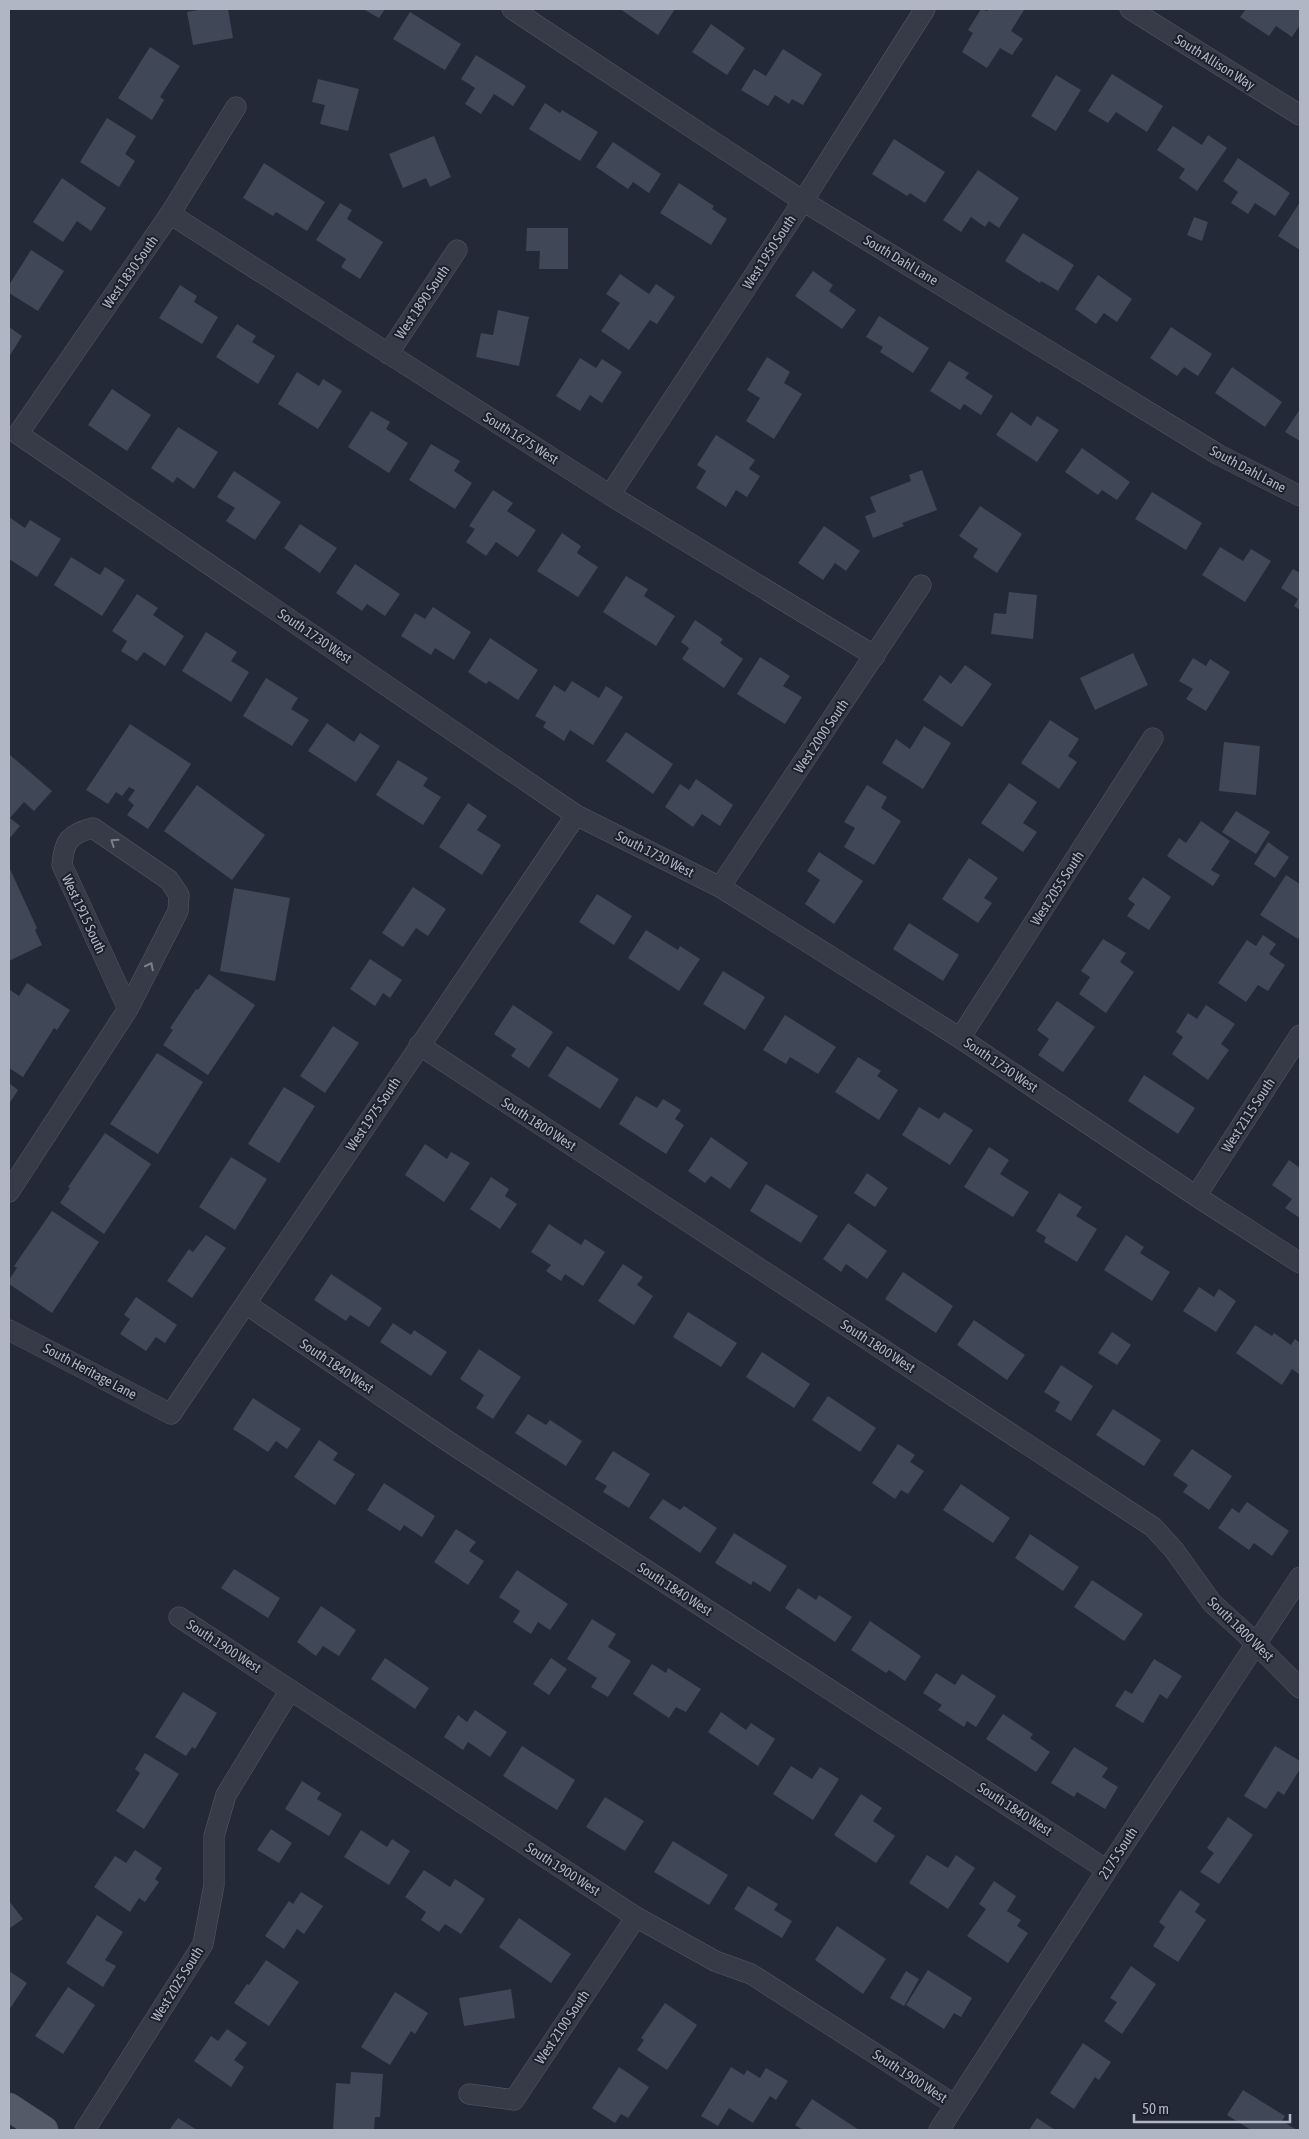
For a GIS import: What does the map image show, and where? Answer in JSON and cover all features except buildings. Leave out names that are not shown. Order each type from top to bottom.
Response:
[{"type":"main road","points":[[9,2107],[44,2130]]},
{"type":"street","name":"South Dahl Lane","points":[[512,9],[803,201],[1219,455],[1300,496]]},
{"type":"street","name":"West 1950 South","points":[[610,495],[803,201],[925,9]]},
{"type":"street","name":"South Allison Way","points":[[1130,9],[1300,115]]},
{"type":"street","name":"West 1830 South","points":[[18,434],[170,214],[236,107]]},
{"type":"street","name":"South 1675 West","points":[[170,214],[610,495],[875,656]]},
{"type":"street","name":"West 1890 South","points":[[388,354],[457,250]]},
{"type":"street","name":"South 1730 West","points":[[18,434],[576,815],[720,887],[960,1038],[1196,1196],[1300,1263]]},
{"type":"street","name":"West 2000 South","points":[[720,887],[921,585]]},
{"type":"street","name":"West 2055 South","points":[[960,1038],[1153,738]]},
{"type":"street","name":"West 1975 South","points":[[171,1414],[576,815]]},
{"type":"street","name":"West 1915 South","points":[[9,1192],[128,1009],[178,910],[179,895],[169,880],[93,828],[77,832],[67,841],[63,850],[62,865],[128,1009]]},
{"type":"street","name":"West 2115 South","points":[[1196,1196],[1300,1035]]},
{"type":"street","name":"South 1800 West","points":[[419,1045],[1153,1527],[1174,1550],[1212,1603],[1300,1688]]},
{"type":"street","name":"South 1840 West","points":[[246,1304],[449,1442],[1107,1870]]},
{"type":"street","name":"South Heritage Lane","points":[[9,1330],[171,1414]]},
{"type":"street","name":"2175 South","points":[[939,2130],[1300,1576]]},
{"type":"street","name":"South 1900 West","points":[[179,1617],[636,1917],[715,1961],[751,1974],[955,2105]]},
{"type":"street","name":"West 2025 South","points":[[85,2130],[203,1944],[214,1885],[214,1836],[226,1795],[290,1690]]},
{"type":"street","name":"West 2100 South","points":[[469,2094],[514,2100],[636,1917]]}]
